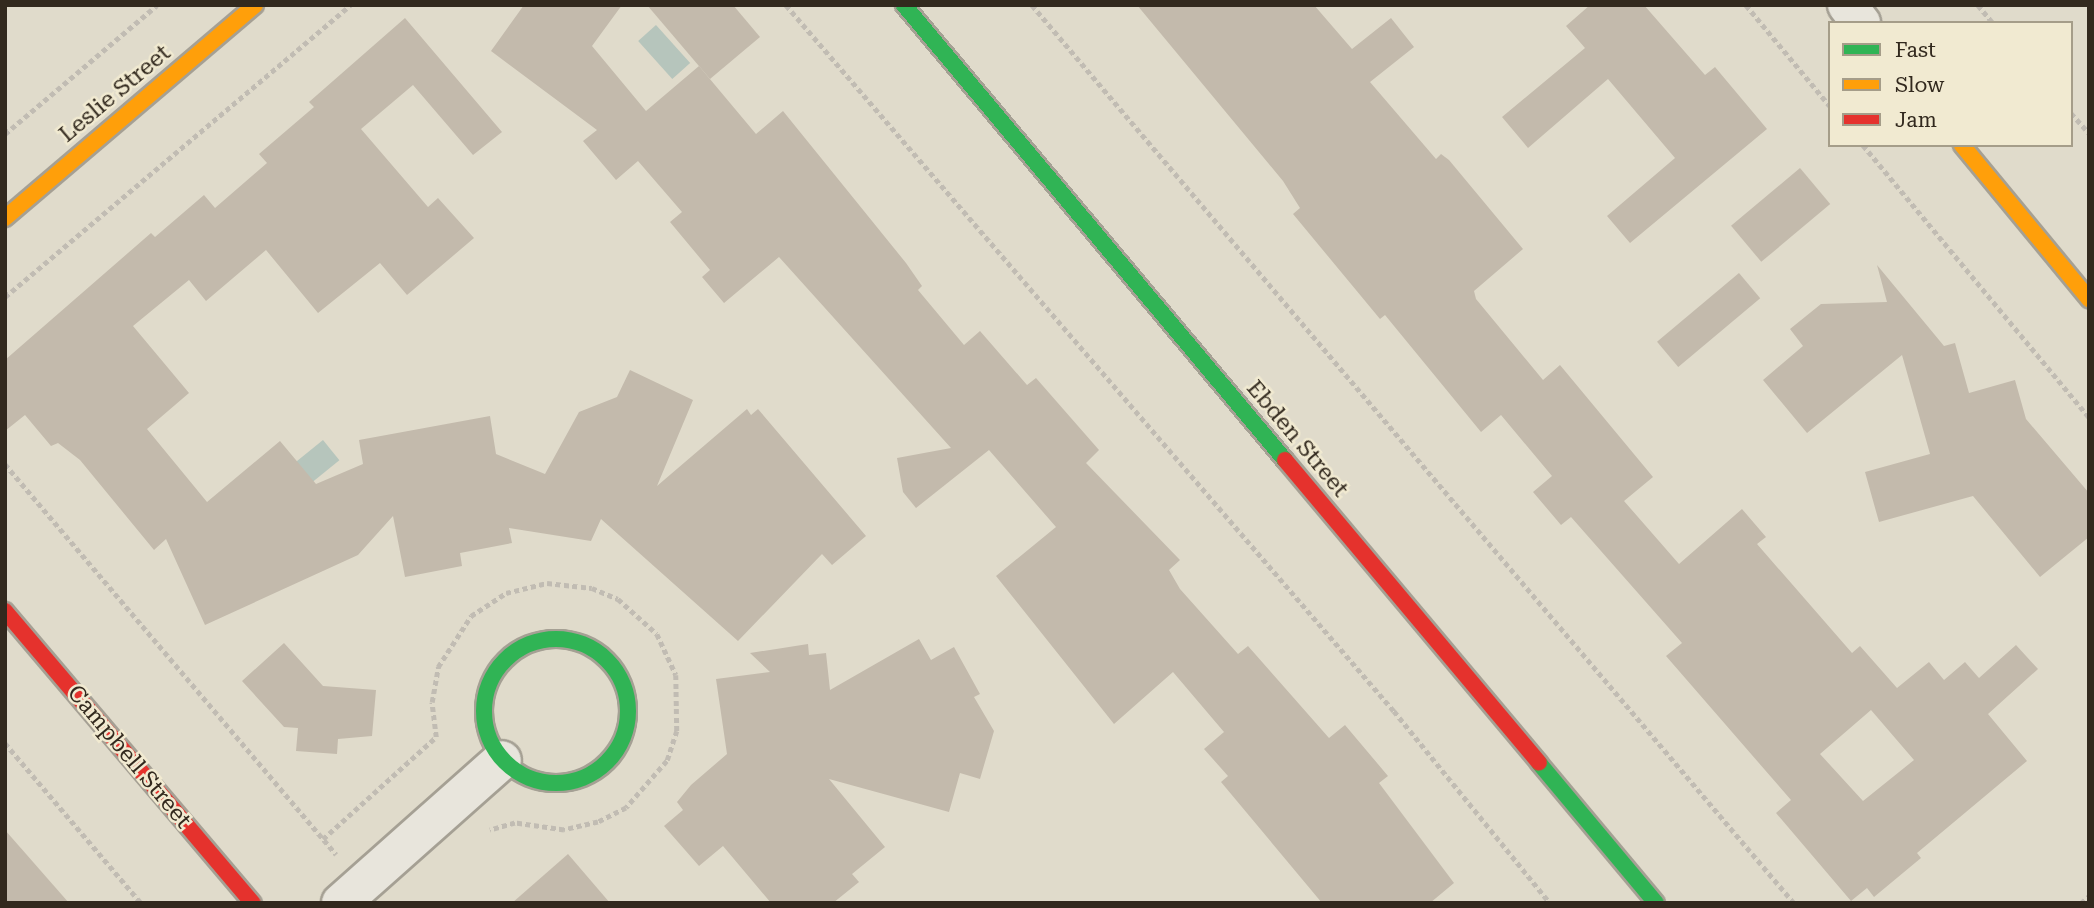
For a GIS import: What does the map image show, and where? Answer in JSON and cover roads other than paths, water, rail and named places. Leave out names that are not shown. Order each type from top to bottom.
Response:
[{"type":"street","name":"Leslie Street","points":[[5,218],[255,5]]},
{"type":"street","name":"Ebden Street","points":[[904,5],[1656,903]]},
{"type":"street","points":[[1847,5],[1859,21]]},
{"type":"street","points":[[1964,147],[2089,299]]},
{"type":"street","name":"Campbell Street","points":[[5,611],[253,903]]},
{"type":"street","points":[[559,639],[603,656],[628,696],[622,742],[608,762],[567,783],[543,783],[502,760],[484,716],[487,692],[514,653],[559,639]]},
{"type":"street","points":[[351,894],[502,760]]}]
